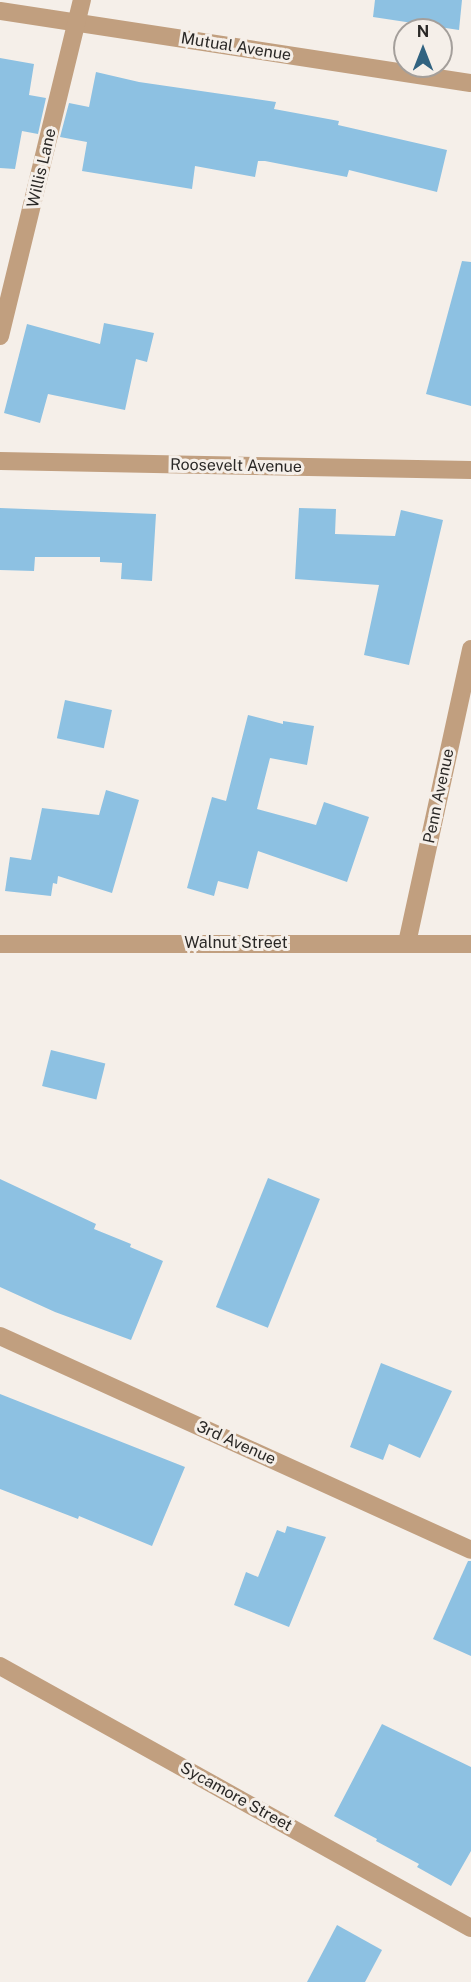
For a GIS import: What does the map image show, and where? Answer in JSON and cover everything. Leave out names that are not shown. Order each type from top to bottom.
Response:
[{"type":"street","name":"Willis Lane","points":[[0,336],[82,0]]},
{"type":"street","name":"Mutual Avenue","points":[[0,11],[471,83]]},
{"type":"street","name":"Roosevelt Avenue","points":[[0,462],[471,470]]},
{"type":"street","name":"Penn Avenue","points":[[407,943],[471,649]]},
{"type":"street","name":"Walnut Street","points":[[0,944],[471,944]]},
{"type":"street","name":"3rd Avenue","points":[[0,1336],[471,1550]]},
{"type":"street","name":"Sycamore Street","points":[[0,1666],[471,1928]]},
{"type":"building","points":[[375,0],[462,0],[459,30],[453,29],[453,18],[393,18],[393,20],[373,17]]},
{"type":"building","points":[[0,58],[34,64],[29,95],[46,98],[38,134],[22,131],[15,169],[0,168]]},
{"type":"building","points":[[96,72],[139,82],[276,102],[274,109],[339,121],[338,125],[447,150],[437,192],[349,170],[347,177],[265,161],[258,161],[255,177],[195,166],[192,189],[82,171],[87,142],[60,137],[69,103],[89,107]]},
{"type":"building","points":[[462,261],[471,262],[471,406],[426,394]]},
{"type":"building","points":[[104,323],[154,333],[147,362],[136,359],[125,410],[48,394],[40,423],[4,413],[27,324],[100,344]]},
{"type":"building","points":[[0,508],[156,514],[152,581],[121,579],[122,563],[100,562],[100,557],[35,557],[34,571],[0,570]]},
{"type":"building","points":[[299,508],[336,509],[335,534],[395,536],[401,510],[443,520],[409,665],[364,655],[379,585],[295,579]]},
{"type":"building","points":[[65,700],[112,710],[104,748],[57,738]]},
{"type":"building","points":[[248,715],[283,724],[283,721],[314,726],[307,765],[270,758],[257,809],[316,825],[324,802],[369,817],[347,882],[258,851],[248,889],[218,881],[214,896],[187,888],[212,797],[226,801]]},
{"type":"building","points":[[106,790],[139,800],[112,893],[58,876],[57,884],[53,883],[51,896],[5,891],[10,857],[31,860],[42,808],[99,815]]},
{"type":"building","points":[[51,1050],[105,1064],[96,1099],[42,1086]]},
{"type":"building","points":[[268,1178],[320,1199],[268,1328],[216,1307]]},
{"type":"building","points":[[0,1179],[96,1224],[94,1229],[131,1244],[130,1247],[163,1261],[131,1340],[55,1312],[0,1287]]},
{"type":"building","points":[[381,1363],[452,1391],[420,1458],[389,1444],[383,1460],[350,1447]]},
{"type":"building","points":[[0,1394],[185,1467],[152,1546],[79,1516],[78,1519],[0,1489]]},
{"type":"building","points":[[287,1526],[326,1537],[289,1627],[234,1605],[246,1572],[258,1577],[277,1530],[285,1533]]},
{"type":"building","points":[[468,1561],[471,1561],[471,1656],[433,1639]]},
{"type":"building","points":[[382,1724],[471,1767],[471,1851],[451,1886],[417,1867],[419,1864],[334,1816]]},
{"type":"building","points":[[337,1925],[382,1950],[365,1982],[307,1982]]}]
